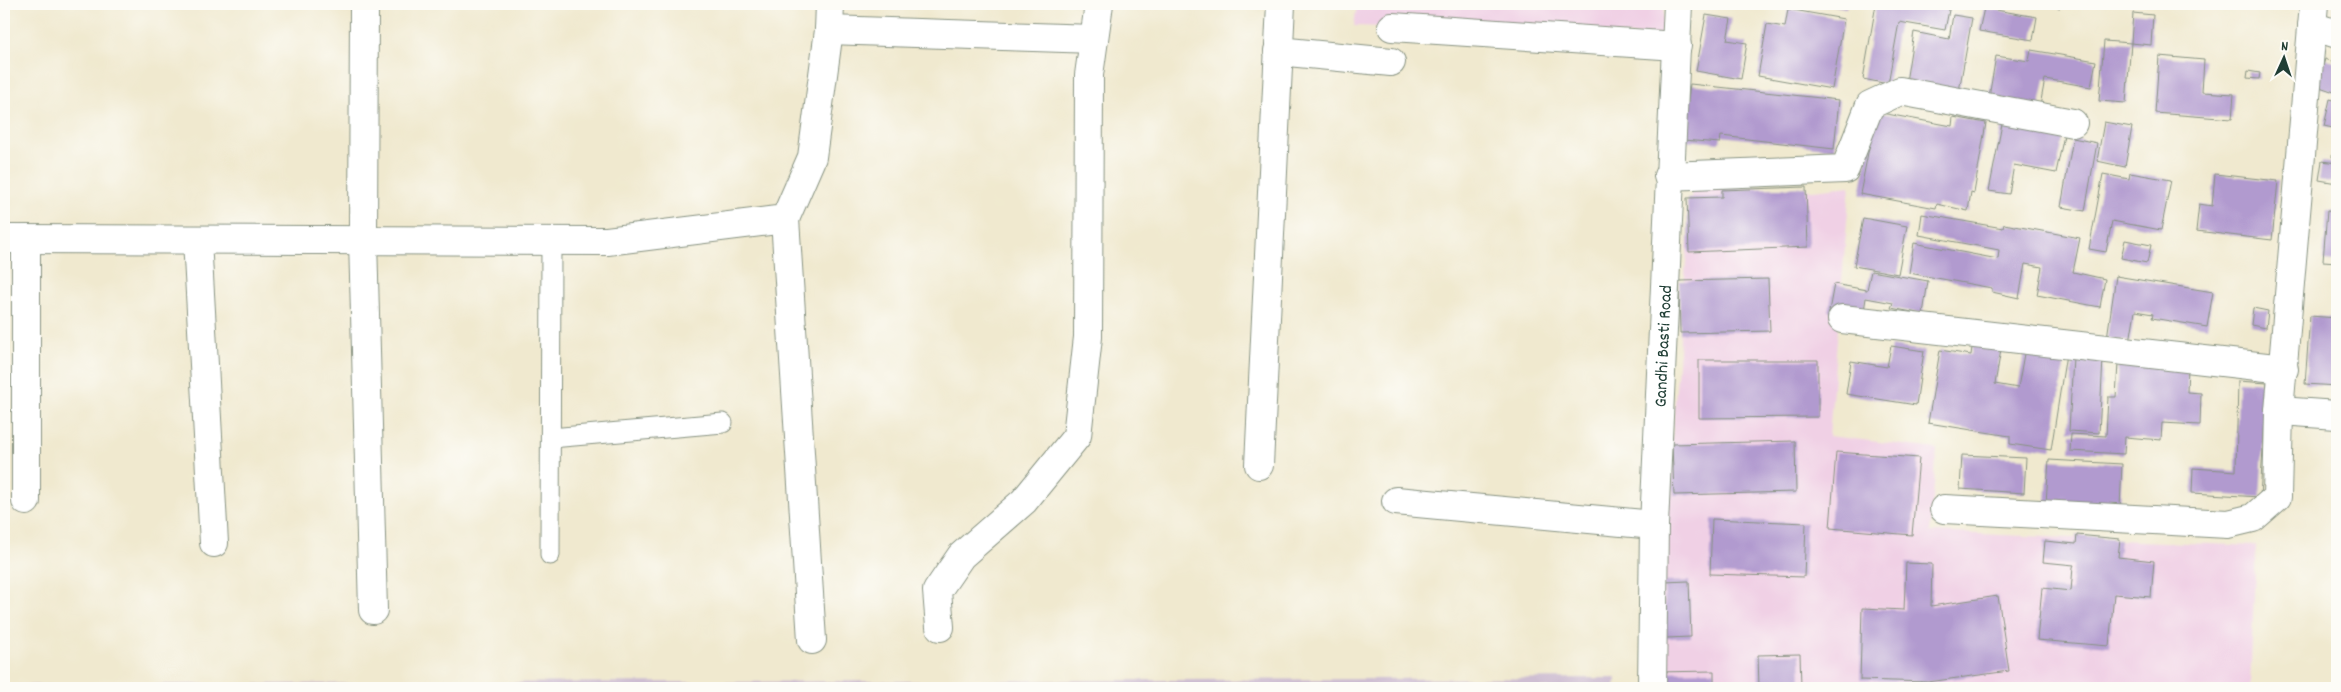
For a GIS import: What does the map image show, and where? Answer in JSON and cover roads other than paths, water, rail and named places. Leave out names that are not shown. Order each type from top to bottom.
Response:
[{"type":"street","points":[[364,4],[363,240],[373,610]]},
{"type":"street","points":[[940,627],[937,590],[961,556],[1024,501],[1077,436],[1088,338],[1090,75],[1099,4]]},
{"type":"street","points":[[1259,465],[1280,4]]},
{"type":"street","name":"Gandhi Basti Road","points":[[1652,688],[1654,525],[1659,439],[1668,176],[1678,4]]},
{"type":"street","points":[[812,640],[785,219],[812,157],[830,17],[1094,39]]},
{"type":"street","points":[[1944,509],[2228,524],[2253,518],[2277,496],[2279,412],[2321,21]]},
{"type":"street","points":[[1392,27],[1677,46]]},
{"type":"street","points":[[1278,50],[1391,62]]},
{"type":"street","points":[[1668,176],[1845,169],[1870,105],[1900,91],[2073,123]]},
{"type":"street","points":[[26,501],[15,239],[607,242],[785,219]]},
{"type":"street","points":[[197,240],[214,543]]},
{"type":"street","points":[[1842,320],[2284,369]]},
{"type":"street","points":[[2279,412],[2337,415]]},
{"type":"street","points":[[1396,501],[1654,525]]},
{"type":"lane","points":[[550,555],[551,241]]},
{"type":"lane","points":[[551,438],[724,423]]}]
